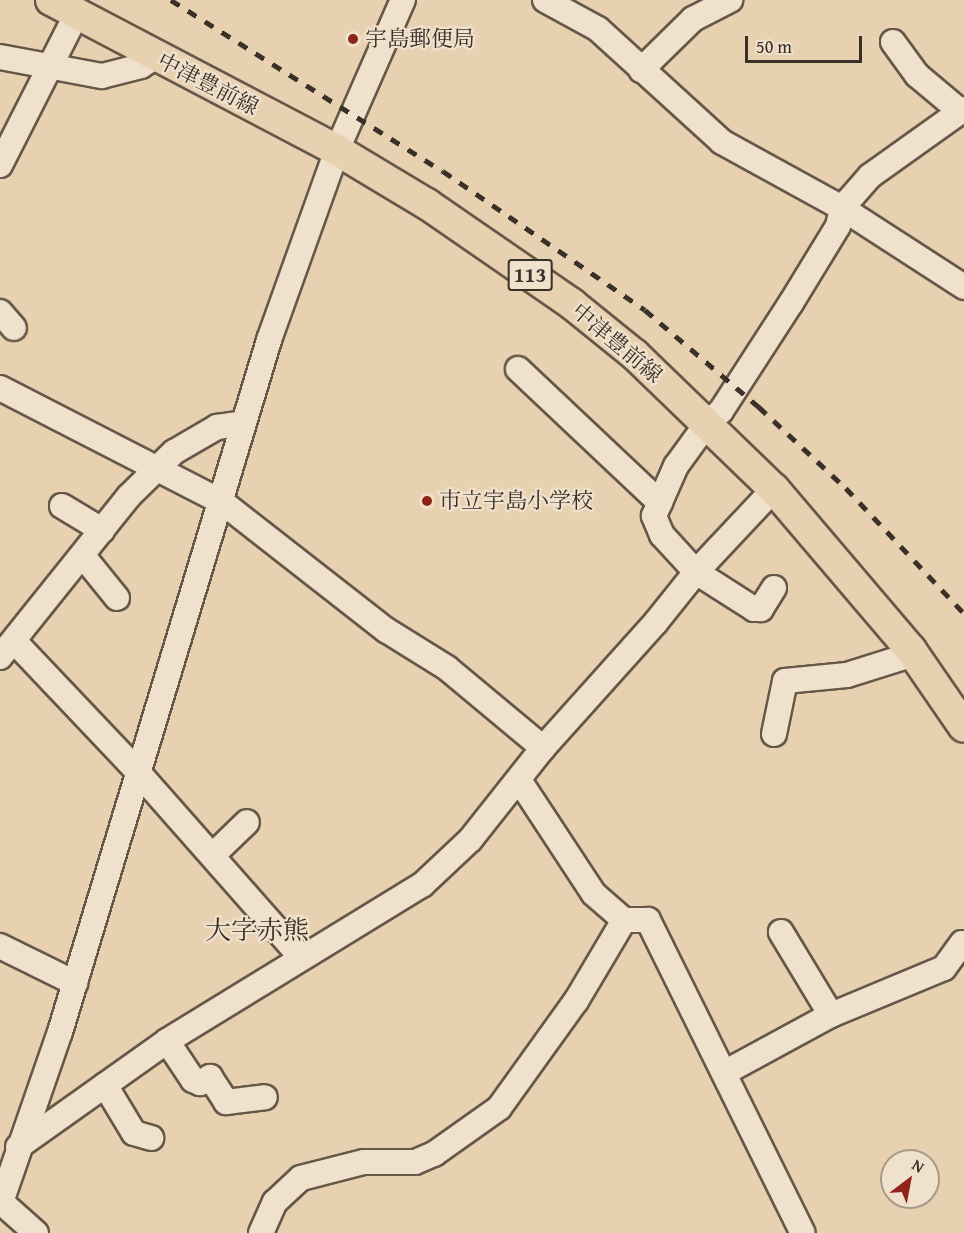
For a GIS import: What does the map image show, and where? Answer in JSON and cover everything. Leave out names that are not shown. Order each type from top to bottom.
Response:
[{"type":"main road","name":"中津豊前線","points":[[64,7],[155,57],[337,150],[427,204],[572,304],[708,422],[774,489],[914,654],[964,727]]},
{"type":"street","points":[[36,1233],[0,1203],[75,983],[244,423],[303,240],[337,150],[403,0]]},
{"type":"street","points":[[545,0],[598,29],[722,142],[842,208],[964,287]]},
{"type":"street","points":[[641,70],[693,19],[730,0]]},
{"type":"street","points":[[0,165],[51,67],[64,7]]},
{"type":"street","points":[[774,588],[761,609],[754,609],[696,572],[662,535],[654,516],[676,466],[708,422],[721,411],[791,303],[838,226],[842,208],[870,176],[962,110],[917,75],[893,42]]},
{"type":"street","points":[[0,57],[102,76],[141,66],[155,57]]},
{"type":"street","points":[[518,369],[660,503]]},
{"type":"street","points":[[0,388],[160,468],[222,502],[386,630],[447,668],[543,748]]},
{"type":"street","points":[[244,423],[202,433],[174,452],[129,496],[7,649],[139,774],[302,958]]},
{"type":"street","points":[[18,1147],[167,1041],[422,885],[470,840],[543,748],[656,622],[696,572],[774,489]]},
{"type":"street","points":[[62,507],[102,530]]},
{"type":"street","points":[[83,556],[117,598]]},
{"type":"street","points":[[774,734],[785,681],[847,675],[914,654]]},
{"type":"street","points":[[519,780],[594,894],[624,920],[648,920],[803,1233]]},
{"type":"street","points":[[213,855],[247,822]]},
{"type":"street","points":[[261,1233],[275,1202],[302,1178],[364,1162],[415,1162],[435,1154],[499,1108],[576,1000],[624,920]]},
{"type":"street","points":[[781,932],[831,1015]]},
{"type":"street","points":[[724,1073],[831,1015],[944,968],[962,944]]},
{"type":"street","points":[[0,946],[75,983]]},
{"type":"street","points":[[167,1041],[193,1080],[200,1083],[210,1077],[226,1102],[265,1097]]},
{"type":"street","points":[[105,1085],[134,1132],[152,1138]]},
{"type":"railway","points":[[171,0],[443,171],[645,310],[759,407],[846,488],[964,613]]},
{"type":"place","name":"宇島郵便局","points":[[353,39]]},
{"type":"place","name":"市立宇島小学校","points":[[427,501]]},
{"type":"district","name":"大字赤熊","points":[[257,930]]}]
